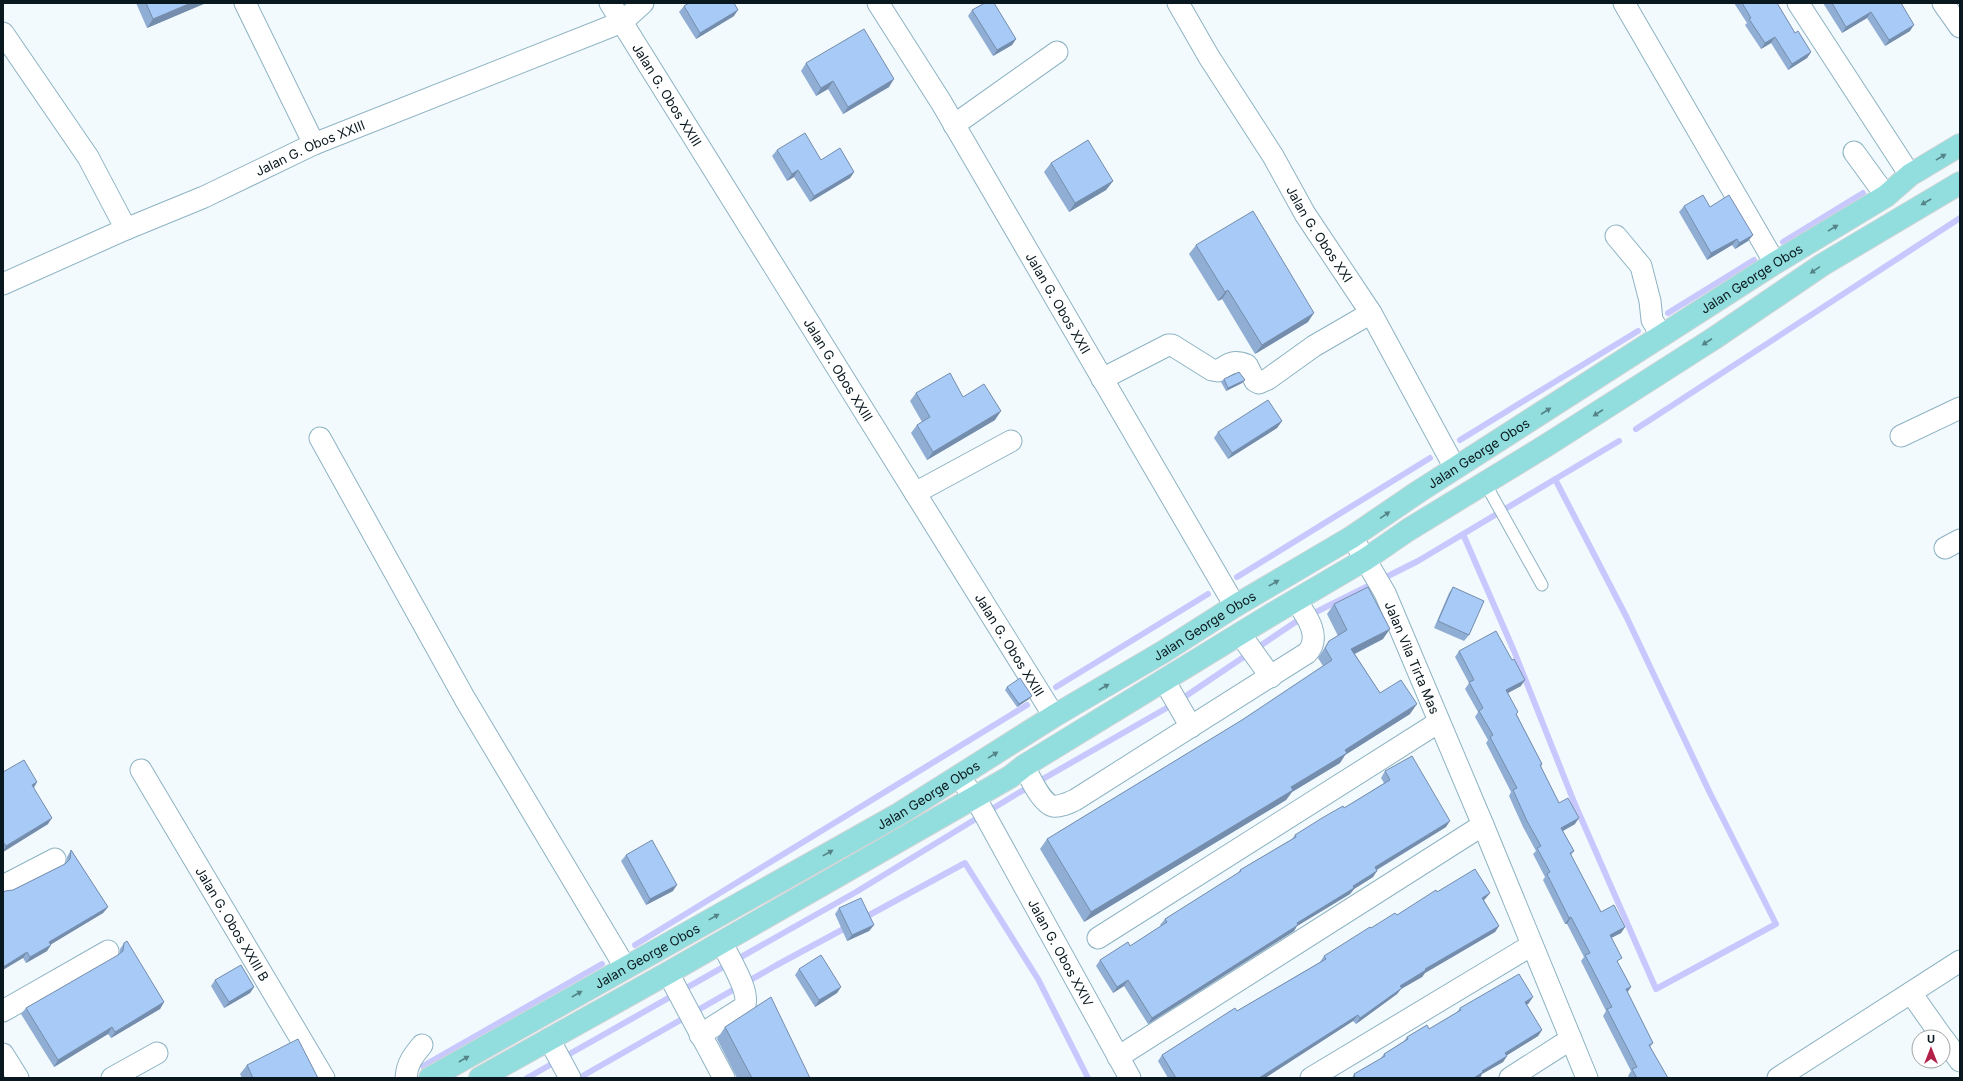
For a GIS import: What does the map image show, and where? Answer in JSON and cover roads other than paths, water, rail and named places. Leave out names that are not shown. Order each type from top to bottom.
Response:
[{"type":"main road","name":"Jalan George Obos","points":[[430,1078],[899,814],[1054,716],[1163,652],[1235,606],[1352,537],[1455,468],[1775,263],[1886,196],[1910,175],[1960,145]]},
{"type":"main road","name":"Jalan George Obos","points":[[480,1078],[560,1059],[676,987],[729,958],[977,802],[1010,776],[1031,779],[1173,695],[1303,613],[1370,565],[1408,530],[1713,339],[1822,265],[1960,183]]},
{"type":"street","points":[[245,3],[314,144]]},
{"type":"street","name":"Jalan G. Obos XXIII","points":[[610,3],[1054,716]]},
{"type":"street","points":[[622,22],[643,3]]},
{"type":"street","name":"Jalan G. Obos XXII","points":[[878,3],[954,125],[1235,606]]},
{"type":"street","name":"Jalan G. Obos XXI","points":[[1178,3],[1209,58],[1273,156],[1305,214],[1371,313],[1455,468]]},
{"type":"street","points":[[1624,3],[1775,263]]},
{"type":"street","points":[[1798,3],[1910,175]]},
{"type":"street","points":[[1943,3],[1960,27]]},
{"type":"street","name":"Jalan G. Obos XXIII","points":[[3,284],[126,229],[204,197],[314,144],[622,22]]},
{"type":"street","points":[[3,32],[88,158],[126,229]]},
{"type":"street","points":[[954,125],[1057,52]]},
{"type":"street","points":[[1854,152],[1886,196]]},
{"type":"street","points":[[1616,236],[1641,266],[1650,301],[1652,320],[1662,336]]},
{"type":"street","points":[[1102,379],[1168,345],[1172,345],[1212,370],[1218,371],[1230,362],[1243,364],[1247,366],[1255,381],[1259,383],[1268,379],[1314,346],[1371,313]]},
{"type":"street","points":[[1901,436],[1960,408]]},
{"type":"street","points":[[320,438],[465,699],[625,967]]},
{"type":"street","points":[[915,493],[1011,441]]},
{"type":"street","name":"Jalan Vila Tirta Mas","points":[[1352,537],[1386,593],[1587,1078]]},
{"type":"street","points":[[1031,779],[1044,800],[1052,806],[1060,806],[1075,800],[1271,677],[1312,648],[1314,637],[1303,613]]},
{"type":"street","points":[[1250,647],[1271,677]]},
{"type":"street","points":[[1173,695],[1190,727]]},
{"type":"street","points":[[1098,938],[1439,722]]},
{"type":"street","name":"Jalan G. Obos XXIII B","points":[[141,770],[324,1078]]},
{"type":"street","name":"Jalan G. Obos XXIV","points":[[960,776],[977,802],[1130,1078]]},
{"type":"street","points":[[1118,1057],[1483,825]]},
{"type":"street","points":[[3,886],[55,859]]},
{"type":"street","points":[[1311,1078],[1532,945]]},
{"type":"street","points":[[3,1012],[108,951]]},
{"type":"street","points":[[700,1034],[744,1007],[747,997],[729,958]]},
{"type":"street","points":[[1778,1078],[1960,961]]},
{"type":"street","points":[[676,987],[724,1078]]},
{"type":"street","points":[[1911,993],[1937,1029]]},
{"type":"street","points":[[1510,1078],[1571,1039]]},
{"type":"street","points":[[406,1078],[407,1067],[411,1058],[422,1045]]},
{"type":"street","points":[[1951,1048],[1960,1061]]},
{"type":"street","points":[[3,1054],[18,1078]]},
{"type":"street","points":[[112,1078],[157,1054]]},
{"type":"lane","points":[[1485,483],[1542,586]]},
{"type":"waterway","points":[[1783,242],[1863,193]]},
{"type":"waterway","points":[[1636,429],[1960,218]]},
{"type":"waterway","points":[[1668,313],[1754,260]]},
{"type":"waterway","points":[[1460,440],[1638,331]]},
{"type":"waterway","points":[[527,1078],[856,892],[1015,795],[1177,702],[1294,623],[1418,561],[1619,441]]},
{"type":"waterway","points":[[1237,577],[1430,458]]},
{"type":"waterway","points":[[1463,534],[1514,651],[1574,802],[1656,989],[1776,924],[1709,791],[1626,616],[1555,479]]},
{"type":"waterway","points":[[1056,687],[1208,594]]},
{"type":"waterway","points":[[635,945],[1027,705]]},
{"type":"waterway","points":[[862,919],[965,863],[1038,979],[1088,1078]]},
{"type":"waterway","points":[[579,1078],[775,966],[849,926]]},
{"type":"waterway","points":[[423,1066],[602,964]]}]
